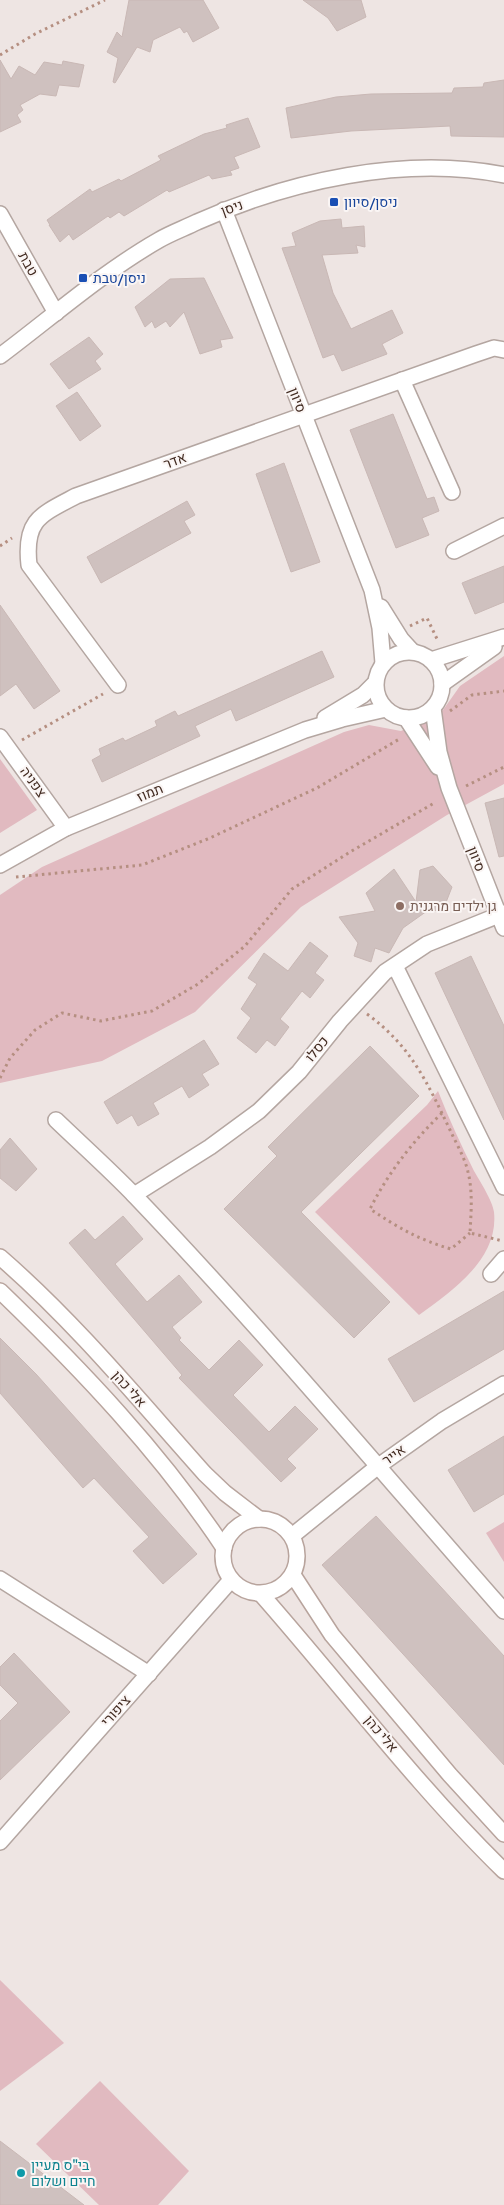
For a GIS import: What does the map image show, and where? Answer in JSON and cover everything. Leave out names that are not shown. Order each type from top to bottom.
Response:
[{"type":"street","name":"ניסן","points":[[0,356],[103,278],[160,239],[224,210],[283,190],[357,176],[417,168],[486,172],[504,175]]},
{"type":"street","name":"סיוון","points":[[224,210],[372,590],[392,627],[412,651]]},
{"type":"street","name":"טבת","points":[[0,214],[56,313]]},
{"type":"street","name":"אדר","points":[[118,685],[29,565],[27,544],[34,522],[52,508],[76,496],[494,348],[504,350]]},
{"type":"street","points":[[402,380],[452,492]]},
{"type":"street","points":[[454,551],[504,526]]},
{"type":"street","name":"סיוון","points":[[372,590],[380,628],[383,663]]},
{"type":"street","points":[[431,660],[504,639]]},
{"type":"street","points":[[442,684],[504,639]]},
{"type":"street","points":[[412,651],[431,660],[437,667],[442,684],[438,701],[440,710],[406,718],[395,715],[386,709],[380,702],[375,683],[376,676],[383,663],[396,654],[412,651]]},
{"type":"street","name":"תמוז","points":[[305,730],[350,704],[375,683]]},
{"type":"street","name":"תמוז","points":[[0,863],[66,828],[305,730],[342,718],[386,709]]},
{"type":"street","name":"סיוון","points":[[440,710],[439,752],[450,791],[502,919]]},
{"type":"street","name":"סיוון","points":[[406,718],[427,749],[450,791]]},
{"type":"street","name":"צפניה","points":[[4,743],[66,828]]},
{"type":"street","name":"כסלו","points":[[134,1195],[210,1148],[259,1111],[298,1072],[385,972],[427,944],[502,919]]},
{"type":"street","points":[[394,966],[504,1187]]},
{"type":"street","points":[[56,1120],[134,1195],[300,1376],[377,1467],[504,1611]]},
{"type":"street","name":"אלי כהן","points":[[0,1256],[86,1341],[205,1474],[225,1493],[259,1519]]},
{"type":"street","points":[[491,1274],[504,1260]]},
{"type":"street","name":"אלי כהן","points":[[0,1291],[96,1388],[165,1465],[194,1502],[224,1548]]},
{"type":"street","name":"אייר","points":[[292,1536],[377,1467],[442,1421],[504,1384]]},
{"type":"street","points":[[259,1519],[272,1521],[283,1527],[292,1536],[298,1555],[293,1575],[285,1585],[274,1591],[261,1594],[240,1587],[231,1580],[225,1570],[224,1548],[228,1537],[237,1527],[247,1521],[259,1519]]},
{"type":"street","name":"אלי כהן","points":[[293,1575],[332,1635],[450,1775],[504,1834]]},
{"type":"street","points":[[0,1579],[150,1674]]},
{"type":"street","name":"ציפורי","points":[[0,1842],[231,1580]]},
{"type":"street","name":"אלי כהן","points":[[261,1594],[318,1658],[430,1794],[504,1871]]},
{"type":"path","points":[[0,56],[34,34],[105,0]]},
{"type":"path","points":[[404,629],[427,618],[439,644]]},
{"type":"path","points":[[4,743],[118,685]]},
{"type":"path","points":[[440,710],[472,695],[504,691]]},
{"type":"path","points":[[10,878],[142,865],[210,838],[318,788],[407,735]]},
{"type":"path","points":[[0,1078],[10,1058],[35,1030],[62,1013],[101,1021],[152,1011],[198,984],[246,946],[292,890],[450,791],[504,767]]},
{"type":"path","points":[[355,1005],[395,1036],[416,1063],[442,1113],[468,1172],[471,1209],[470,1233],[451,1249],[424,1241],[394,1226],[370,1209],[396,1166],[422,1132],[442,1113]]},
{"type":"path","points":[[470,1233],[504,1241]]},
{"type":"shaded area","points":[[504,656],[504,784],[447,815],[301,907],[195,1012],[102,1061],[0,1083],[0,895],[42,867],[344,732],[369,725],[401,731],[443,710],[460,686]]},
{"type":"shaded area","points":[[0,759],[37,810],[0,833]]},
{"type":"shaded area","points":[[438,1091],[464,1151],[491,1203],[494,1212],[494,1229],[489,1245],[471,1272],[459,1284],[419,1315],[315,1212],[427,1105]]},
{"type":"shaded area","points":[[504,1522],[504,1562],[486,1533]]},
{"type":"shaded area","points":[[0,1980],[64,2043],[0,2091]]},
{"type":"shaded area","points":[[100,2081],[189,2171],[158,2205],[99,2205],[36,2144]]},
{"type":"building","points":[[129,0],[203,0],[219,28],[193,42],[187,31],[184,33],[180,27],[153,40],[150,52],[137,47],[115,83],[113,82],[118,58],[107,52],[117,32],[122,37]]},
{"type":"building","points":[[303,0],[361,0],[366,17],[337,31],[328,18]]},
{"type":"building","points":[[0,60],[11,79],[19,66],[35,75],[44,62],[62,65],[63,61],[84,65],[79,87],[59,85],[56,96],[40,94],[20,105],[23,110],[17,115],[21,122],[0,132]]},
{"type":"building","points":[[504,80],[504,137],[451,136],[450,126],[351,131],[291,138],[286,108],[336,97],[371,94],[452,93],[454,88],[483,87],[484,83]]},
{"type":"building","points":[[248,118],[260,147],[234,157],[239,168],[230,171],[232,175],[212,179],[209,175],[169,192],[167,190],[124,216],[119,212],[110,218],[108,216],[73,240],[69,234],[60,242],[49,225],[47,220],[90,189],[92,192],[119,179],[121,181],[161,160],[158,156],[204,134],[227,128],[226,125]]},
{"type":"building","points":[[341,219],[342,228],[364,226],[365,247],[356,245],[358,253],[322,255],[333,293],[351,329],[392,310],[403,333],[382,344],[387,354],[342,371],[334,354],[323,358],[282,248],[296,246],[292,233],[320,221]]},
{"type":"building","points":[[204,278],[233,338],[220,340],[222,347],[200,354],[184,312],[170,327],[166,321],[155,328],[152,321],[145,327],[135,307],[170,279]]},
{"type":"building","points":[[89,337],[103,354],[95,361],[101,369],[69,389],[50,364]]},
{"type":"building","points":[[77,392],[101,426],[80,441],[56,406]]},
{"type":"building","points":[[393,414],[427,499],[434,497],[439,511],[422,518],[429,535],[396,548],[350,430]]},
{"type":"building","points":[[284,463],[320,562],[291,572],[256,474]]},
{"type":"building","points":[[187,501],[195,515],[184,521],[191,533],[101,583],[87,557]]},
{"type":"building","points":[[504,566],[504,602],[475,614],[462,583]]},
{"type":"building","points":[[0,605],[60,691],[34,709],[16,684],[0,696]]},
{"type":"building","points":[[322,651],[334,677],[236,721],[231,709],[195,726],[200,736],[102,782],[92,760],[101,755],[99,749],[123,738],[125,741],[157,726],[155,721],[175,711],[178,716]]},
{"type":"building","points":[[504,798],[504,856],[499,857],[485,803]]},
{"type":"building","points":[[433,866],[452,887],[443,910],[427,911],[403,928],[389,953],[375,948],[371,962],[354,956],[358,943],[339,917],[375,911],[366,893],[394,869],[416,902],[420,870]]},
{"type":"building","points":[[310,942],[328,956],[315,973],[324,980],[310,998],[302,991],[280,1019],[289,1027],[275,1046],[267,1040],[256,1053],[237,1038],[251,1018],[241,1009],[257,984],[248,978],[264,953],[288,971]]},
{"type":"building","points":[[471,956],[504,1026],[504,1120],[435,973]]},
{"type":"building","points":[[204,1040],[219,1064],[202,1074],[209,1085],[189,1098],[182,1086],[153,1103],[159,1114],[138,1126],[132,1115],[117,1124],[104,1102]]},
{"type":"building","points":[[370,1046],[419,1096],[301,1212],[390,1302],[354,1338],[224,1209],[277,1156],[268,1147]]},
{"type":"building","points":[[10,1138],[37,1169],[16,1191],[0,1178],[0,1150]]},
{"type":"building","points":[[123,1216],[143,1239],[115,1264],[147,1302],[179,1275],[202,1302],[172,1327],[181,1338],[179,1340],[209,1370],[239,1340],[263,1365],[233,1395],[269,1432],[295,1406],[318,1429],[287,1459],[296,1468],[281,1482],[179,1378],[182,1375],[69,1243],[85,1229],[95,1240]]},
{"type":"building","points":[[504,1291],[504,1349],[414,1402],[388,1359]]},
{"type":"building","points":[[0,1338],[36,1374],[197,1554],[163,1584],[133,1551],[149,1537],[94,1478],[83,1488],[0,1393]]},
{"type":"building","points":[[504,1436],[504,1494],[474,1512],[448,1470]]},
{"type":"building","points":[[376,1516],[504,1656],[504,1765],[322,1565]]},
{"type":"building","points":[[14,1653],[70,1712],[0,1780],[0,1721],[18,1703],[0,1685],[0,1667]]},
{"type":"building","name":"בי\"ס מעיין חיים ושלום","points":[[0,2141],[84,2205],[0,2205]]},
{"type":"place","name":"ניסן/סיוון","points":[[334,202]]},
{"type":"place","name":"ניסן/טבת","points":[[83,278]]},
{"type":"place","name":"גן ילדים מרגנית","points":[[400,906]]},
{"type":"place","name":"בי\"ס מעיין חיים ושלום","points":[[21,2173]]}]
